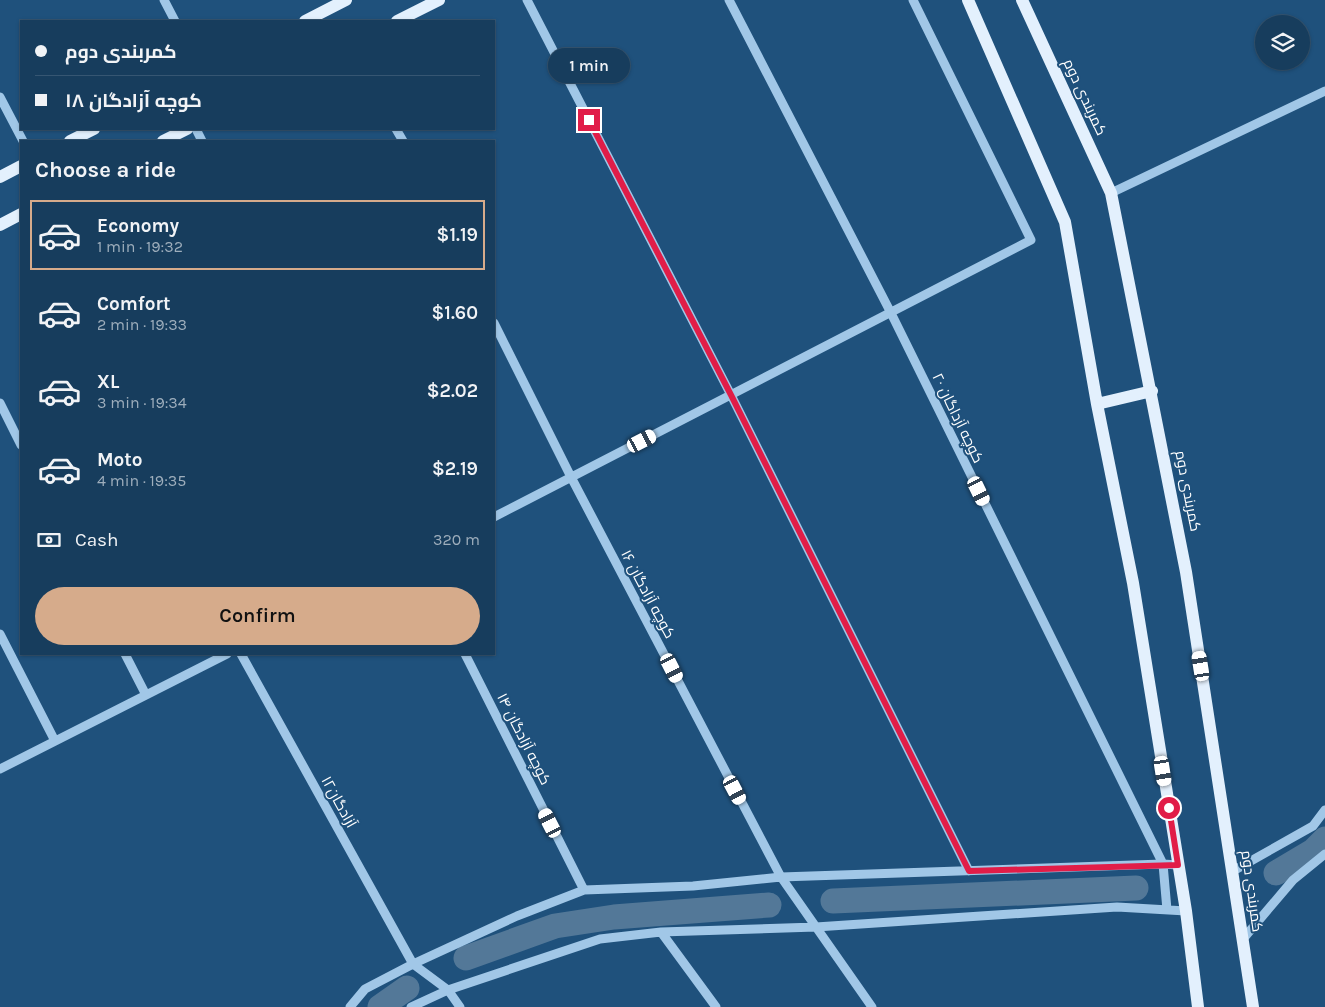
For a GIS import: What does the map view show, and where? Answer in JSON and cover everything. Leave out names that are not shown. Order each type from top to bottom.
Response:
[{"type":"main road","points":[[306,20],[346,0]]},
{"type":"main road","points":[[399,20],[439,0]]},
{"type":"main road","points":[[968,0],[1065,222],[1097,404],[1132,583],[1186,910],[1198,1007]]},
{"type":"main road","name":"کمربندی دوم","points":[[1022,0],[1112,193],[1186,572],[1252,1007]]},
{"type":"main road","points":[[72,140],[92,130]]},
{"type":"main road","points":[[165,140],[185,130]]},
{"type":"main road","points":[[0,177],[20,167]]},
{"type":"main road","points":[[0,225],[20,215]]},
{"type":"main road","points":[[1097,404],[1152,391]]},
{"type":"street","points":[[164,0],[174,20]]},
{"type":"street","points":[[527,0],[731,395],[969,871]]},
{"type":"street","name":"کوچه آزداگان ۲۰","points":[[729,0],[891,313],[1163,864]]},
{"type":"street","points":[[495,516],[1031,240],[912,0]]},
{"type":"street","points":[[1112,193],[1325,91]]},
{"type":"street","points":[[0,97],[22,140]]},
{"type":"street","name":"کوچه آزادگان ۱۶","points":[[495,324],[572,477],[781,877],[872,1007]]},
{"type":"street","points":[[0,403],[20,444]]},
{"type":"street","points":[[0,634],[55,742]]},
{"type":"street","points":[[126,655],[146,695]]},
{"type":"street","points":[[0,770],[224,655]]},
{"type":"street","name":"۱۲آزادگان","points":[[242,655],[412,964]]},
{"type":"street","name":"کوچه آزادگان ۱۴","points":[[466,655],[584,890]]},
{"type":"street","points":[[1233,872],[1313,826],[1325,810]]},
{"type":"street","points":[[1242,939],[1293,880],[1325,854]]},
{"type":"street","points":[[1163,864],[1167,910]]},
{"type":"street","points":[[350,1007],[365,989],[412,964],[517,916],[584,890],[693,886],[781,877],[1178,865]]},
{"type":"street","points":[[411,1007],[448,990],[600,939],[662,932],[816,927],[1118,907],[1186,910]]},
{"type":"street","points":[[662,932],[716,1007]]},
{"type":"street","points":[[412,964],[448,990],[460,1007]]},
{"type":"waterway","points":[[1276,873],[1313,851],[1325,839]]},
{"type":"waterway","points":[[833,901],[1136,888]]},
{"type":"waterway","points":[[466,958],[555,926],[614,917],[769,905]]},
{"type":"waterway","points":[[380,1007],[407,988]]},
{"type":"route","points":[[589,120],[731,395],[969,871],[1178,865],[1169,808]]}]
